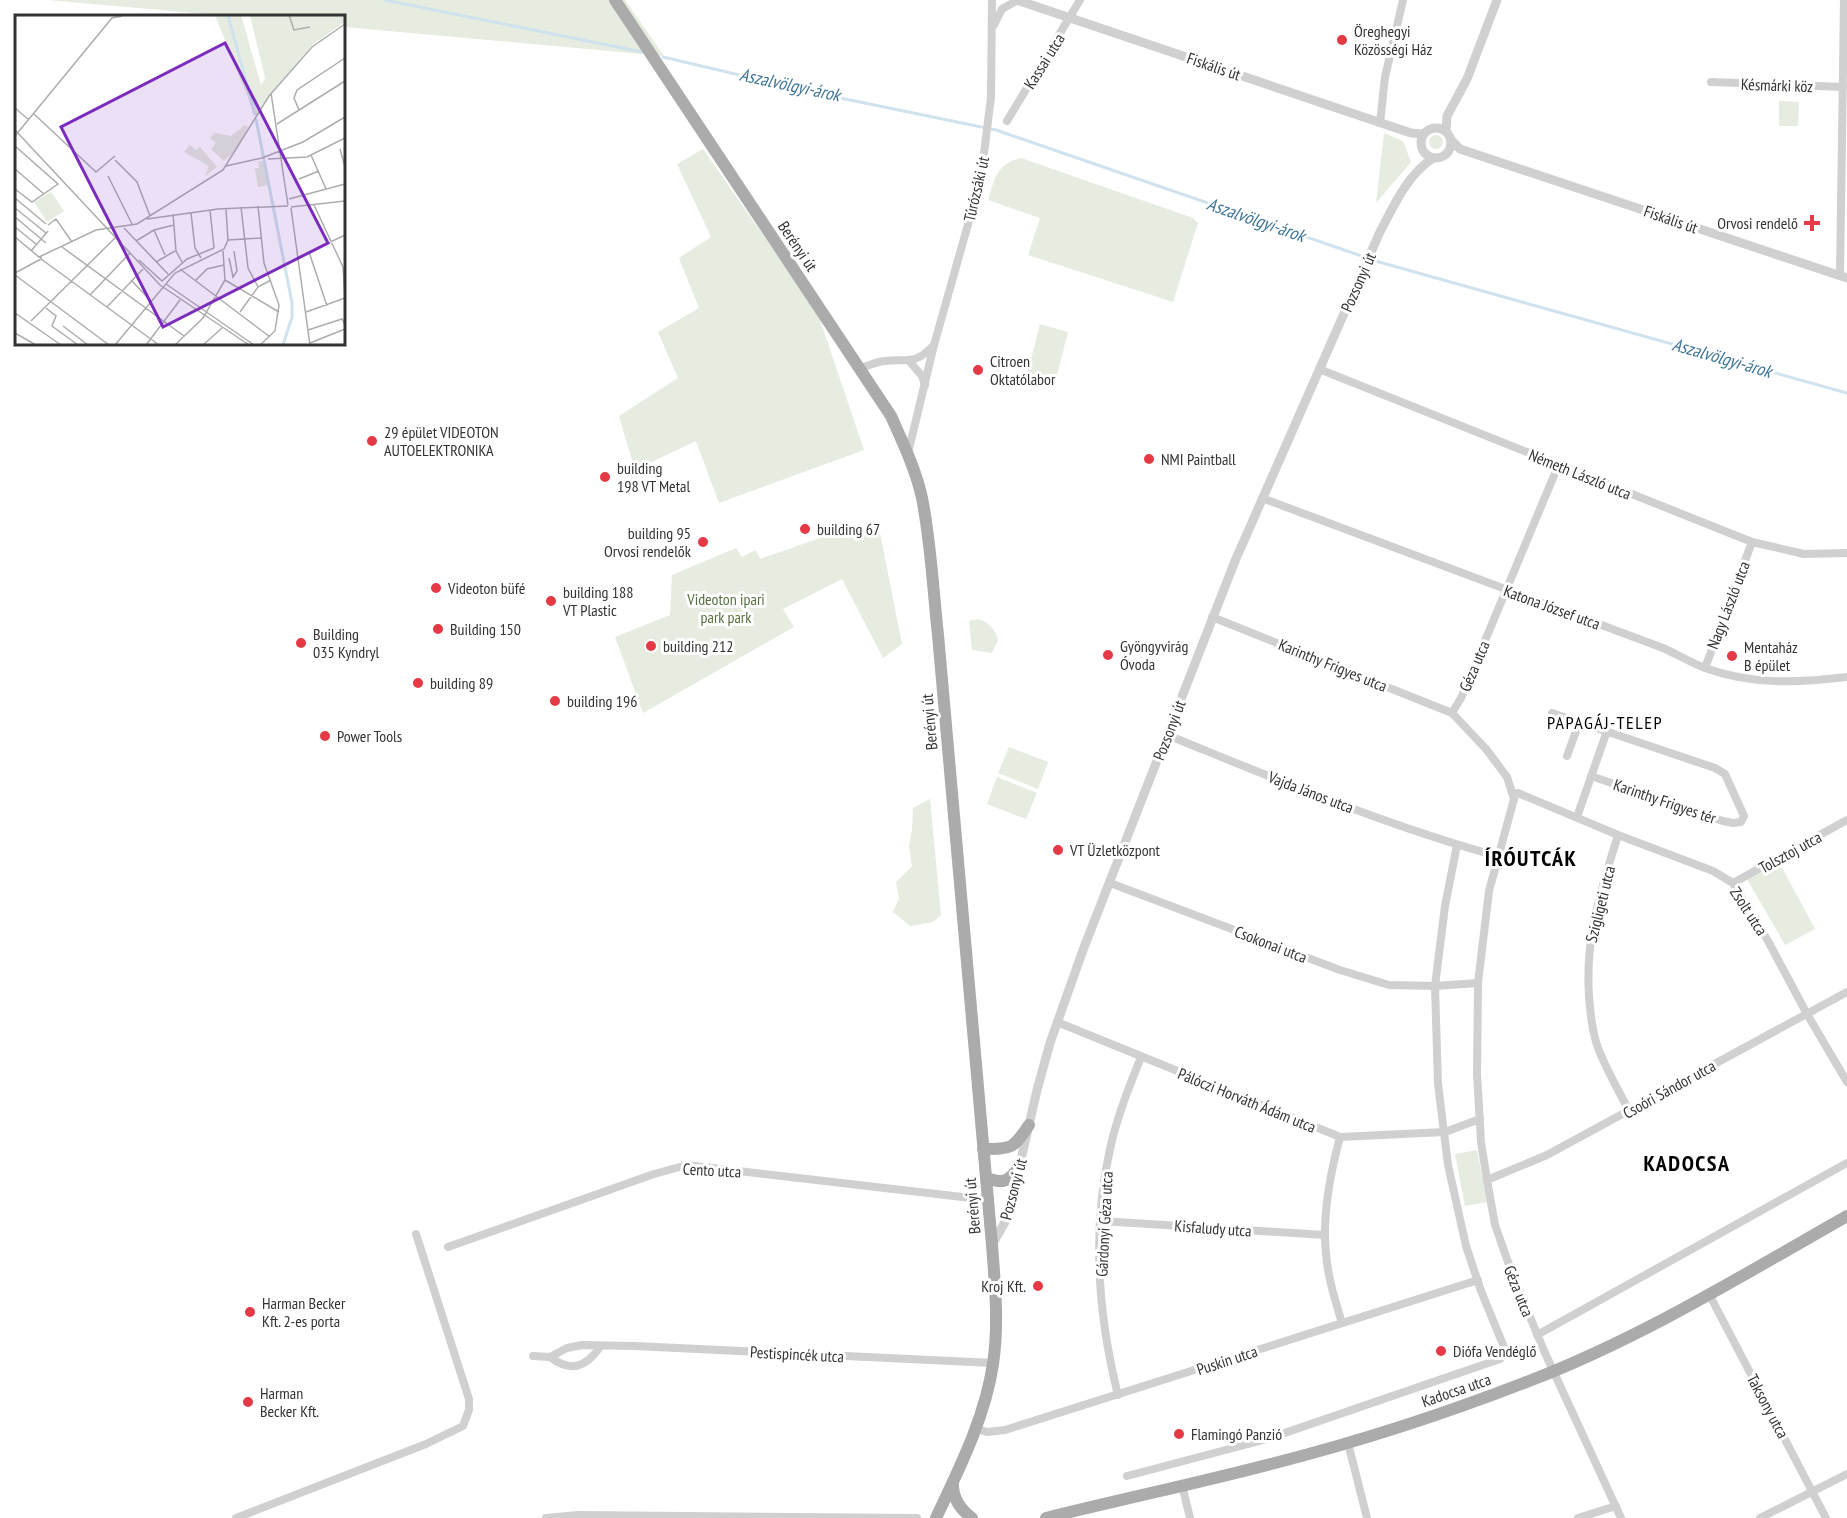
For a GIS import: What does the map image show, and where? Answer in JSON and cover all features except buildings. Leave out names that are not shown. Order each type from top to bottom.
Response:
[{"type":"main road","name":"Berényi út","points":[[615,0],[891,416],[908,454],[922,496],[930,552],[997,1322],[993,1363],[984,1401],[953,1482],[936,1518]]},
{"type":"main road","points":[[983,1149],[1005,1149],[1015,1145],[1029,1125]]},
{"type":"main road","points":[[986,1178],[999,1182],[1008,1180],[1019,1168]]},
{"type":"main road","name":"Kadocsa utca","points":[[1046,1518],[1275,1463],[1348,1443],[1453,1409],[1553,1371],[1656,1323],[1847,1216]]},
{"type":"main road","points":[[953,1482],[952,1489],[958,1503],[972,1518]]},
{"type":"street","name":"Túrózsáki út","points":[[908,454],[934,345],[972,210],[987,136],[992,86],[992,0]]},
{"type":"street","points":[[992,29],[1002,9],[1017,0]]},
{"type":"street","name":"Fiskális út","points":[[1017,0],[1411,133],[1422,143]]},
{"type":"street","name":"Kassai utca","points":[[1007,120],[1080,0]]},
{"type":"street","points":[[1380,123],[1385,77],[1403,0]]},
{"type":"street","points":[[1460,149],[1448,152],[1441,158],[1433,158],[1422,143],[1432,128],[1447,116],[1470,72],[1497,0]]},
{"type":"street","points":[[1843,276],[1844,0]]},
{"type":"street","name":"Késmárki köz","points":[[1711,82],[1843,87]]},
{"type":"street","points":[[1447,116],[1448,152]]},
{"type":"street","points":[[1432,128],[1440,128],[1449,136]]},
{"type":"street","name":"Fiskális út","points":[[1449,136],[1460,149],[1843,276]]},
{"type":"street","name":"Pozsonyi út","points":[[1420,167],[1422,143]]},
{"type":"street","name":"Pozsonyi út","points":[[992,1245],[1005,1222],[1037,1090],[1057,1023],[1212,617],[1371,252],[1390,214],[1420,167],[1433,158]]},
{"type":"street","points":[[860,368],[884,361],[910,362],[934,345]]},
{"type":"street","points":[[910,362],[922,376],[925,385]]},
{"type":"street","name":"Németh László utca","points":[[1319,369],[1752,542],[1804,554],[1847,554]]},
{"type":"street","name":"Géza utca","points":[[1452,713],[1461,698],[1558,465]]},
{"type":"street","name":"Katona József utca","points":[[1262,498],[1663,648],[1705,668],[1750,679],[1781,682],[1797,683],[1847,677]]},
{"type":"street","name":"Nagy László utca","points":[[1705,668],[1752,542]]},
{"type":"street","name":"Karinthy Frigyes utca","points":[[1212,617],[1452,713]]},
{"type":"street","points":[[1452,713],[1500,766],[1513,794]]},
{"type":"street","name":"Karinthy Frigyes tér","points":[[1552,713],[1715,768],[1725,774],[1744,816],[1741,822],[1723,821],[1591,776]]},
{"type":"street","points":[[1567,756],[1579,723]]},
{"type":"street","name":"Karinthy Frigyes tér","points":[[1577,817],[1607,731]]},
{"type":"street","name":"Vajda János utca","points":[[1167,735],[1344,805],[1457,845]]},
{"type":"street","name":"Zsolt utca","points":[[1513,794],[1518,793],[1618,835],[1713,871],[1733,884],[1768,941],[1847,1082]]},
{"type":"street","name":"Géza utca","points":[[1513,794],[1514,799],[1497,856],[1484,915],[1478,983],[1477,1074],[1481,1142],[1495,1225],[1504,1252],[1537,1335],[1621,1518]]},
{"type":"street","name":"Tolsztoj utca","points":[[1733,884],[1847,820]]},
{"type":"street","name":"Szigligeti utca","points":[[1618,835],[1594,915],[1588,955],[1588,975],[1590,1012],[1597,1043],[1629,1111]]},
{"type":"street","points":[[1478,1280],[1466,1246],[1448,1165],[1438,1084],[1435,986],[1445,906],[1457,845],[1497,856]]},
{"type":"street","name":"Csokonai utca","points":[[1110,883],[1361,977],[1389,985],[1435,986]]},
{"type":"street","points":[[1435,986],[1478,983]]},
{"type":"street","name":"Csoóri Sándor utca","points":[[1487,1180],[1547,1155],[1847,992]]},
{"type":"street","name":"Pálóczi Horváth Ádám utca","points":[[1057,1023],[1340,1137],[1445,1132]]},
{"type":"street","name":"Gárdonyi Géza utca","points":[[1118,1395],[1108,1355],[1102,1311],[1101,1221],[1110,1147],[1141,1057]]},
{"type":"street","points":[[1445,1132],[1480,1119]]},
{"type":"street","points":[[1340,1137],[1329,1188],[1325,1235],[1329,1275],[1342,1323]]},
{"type":"street","points":[[1537,1335],[1847,1163]]},
{"type":"street","name":"Cento utca","points":[[448,1247],[654,1173],[687,1166],[988,1200]]},
{"type":"street","name":"Kisfaludy utca","points":[[1101,1221],[1325,1235]]},
{"type":"street","points":[[236,1518],[426,1444],[463,1426],[469,1410],[469,1399],[416,1234]]},
{"type":"street","name":"Puskin utca","points":[[975,1428],[987,1432],[1005,1430],[1478,1280]]},
{"type":"street","name":"Kadocsa utca","points":[[1127,1476],[1267,1439],[1500,1359],[1505,1354],[1504,1347],[1478,1280]]},
{"type":"street","name":"Taksony utca","points":[[1709,1294],[1826,1518]]},
{"type":"street","name":"Pestispincék utca","points":[[533,1356],[550,1357],[567,1348],[582,1345],[993,1363]]},
{"type":"street","name":"Pestispincék utca","points":[[550,1357],[559,1364],[578,1366],[588,1362],[600,1347]]},
{"type":"street","points":[[1348,1443],[1367,1518]]},
{"type":"street","points":[[1760,1518],[1847,1474]]},
{"type":"street","points":[[1182,1485],[1190,1518]]},
{"type":"street","points":[[1578,1518],[1616,1506]]},
{"type":"street","points":[[546,1518],[578,1515],[683,1518],[917,1518]]},
{"type":"green space","points":[[47,0],[625,0],[664,56],[345,27],[345,15],[218,15]]},
{"type":"green space","points":[[1779,101],[1799,102],[1798,126],[1779,126]]},
{"type":"green space","points":[[1384,133],[1403,141],[1411,162],[1376,203]]},
{"type":"green space","points":[[1436,135],[1441,137],[1443,142],[1441,147],[1436,149],[1431,147],[1429,142],[1431,137]]},
{"type":"green space","points":[[703,149],[818,314],[864,450],[719,503],[696,441],[635,470],[619,416],[678,378],[658,332],[699,308],[679,258],[711,237],[677,164]]},
{"type":"green space","points":[[1021,158],[1193,218],[1198,223],[1173,302],[1028,255],[1040,218],[988,200],[1001,168]]},
{"type":"green space","points":[[1040,324],[1068,332],[1054,386],[1026,379]]},
{"type":"green space","name":"Videoton ipari park park","points":[[878,523],[902,644],[883,658],[842,579],[783,609],[794,627],[643,713],[615,637],[670,615],[672,575],[736,548],[742,557],[756,550],[760,559],[840,531]]},
{"type":"green space","points":[[978,619],[991,626],[997,636],[998,640],[992,653],[972,650],[969,621]]},
{"type":"green space","points":[[1009,747],[1048,762],[1038,789],[998,773]]},
{"type":"green space","points":[[997,777],[1037,793],[1026,819],[987,804]]},
{"type":"green space","points":[[930,799],[941,915],[933,922],[910,926],[893,912],[899,899],[896,882],[912,866],[909,846],[913,808]]},
{"type":"green space","points":[[1779,862],[1815,929],[1785,945],[1747,879]]},
{"type":"green space","points":[[1477,1150],[1487,1202],[1465,1206],[1455,1154]]},
{"type":"waterway","name":"Aszalvölgyi-árok","points":[[385,0],[642,52]]},
{"type":"waterway","name":"Aszalvölgyi-árok","points":[[663,57],[816,93],[996,130],[1379,262],[1847,393]]},
{"type":"place","name":"Öreghegyi Közösségi Ház","points":[[1342,40]]},
{"type":"place","name":"Orvosi rendelő","points":[[1812,223]]},
{"type":"place","name":"Citroen Oktatólabor","points":[[978,370]]},
{"type":"place","name":"29 épület VIDEOTON AUTOELEKTRONIKA","points":[[372,441]]},
{"type":"place","name":"NMI Paintball","points":[[1149,459]]},
{"type":"place","name":"building 198 VT Metal","points":[[605,477]]},
{"type":"place","name":"building 67","points":[[805,529]]},
{"type":"place","name":"building 95 Orvosi rendelők","points":[[703,542]]},
{"type":"place","name":"Videoton büfé","points":[[436,588]]},
{"type":"place","name":"building 188 VT Plastic","points":[[551,601]]},
{"type":"place","name":"Building 150","points":[[438,629]]},
{"type":"place","name":"Building 035 Kyndryl","points":[[301,643]]},
{"type":"place","name":"building 212","points":[[651,646]]},
{"type":"place","name":"Gyöngyvirág Óvoda","points":[[1108,655]]},
{"type":"place","name":"Mentaház B épület","points":[[1732,656]]},
{"type":"place","name":"building 89","points":[[418,683]]},
{"type":"place","name":"building 196","points":[[555,701]]},
{"type":"place","name":"Power Tools","points":[[325,736]]},
{"type":"place","name":"VT Üzletközpont","points":[[1058,850]]},
{"type":"place","name":"Kroj Kft.","points":[[1038,1286]]},
{"type":"place","name":"Harman Becker Kft. 2-es porta","points":[[250,1312]]},
{"type":"place","name":"Diófa Vendéglő","points":[[1441,1351]]},
{"type":"place","name":"Harman Becker Kft.","points":[[248,1402]]},
{"type":"place","name":"Flamingó Panzió","points":[[1179,1434]]},
{"type":"district","name":"PAPAGÁJ-TELEP","points":[[1605,723]]},
{"type":"district","name":"ÍRÓUTCÁK","points":[[1531,858]]},
{"type":"district","name":"KADOCSA","points":[[1687,1163]]}]
